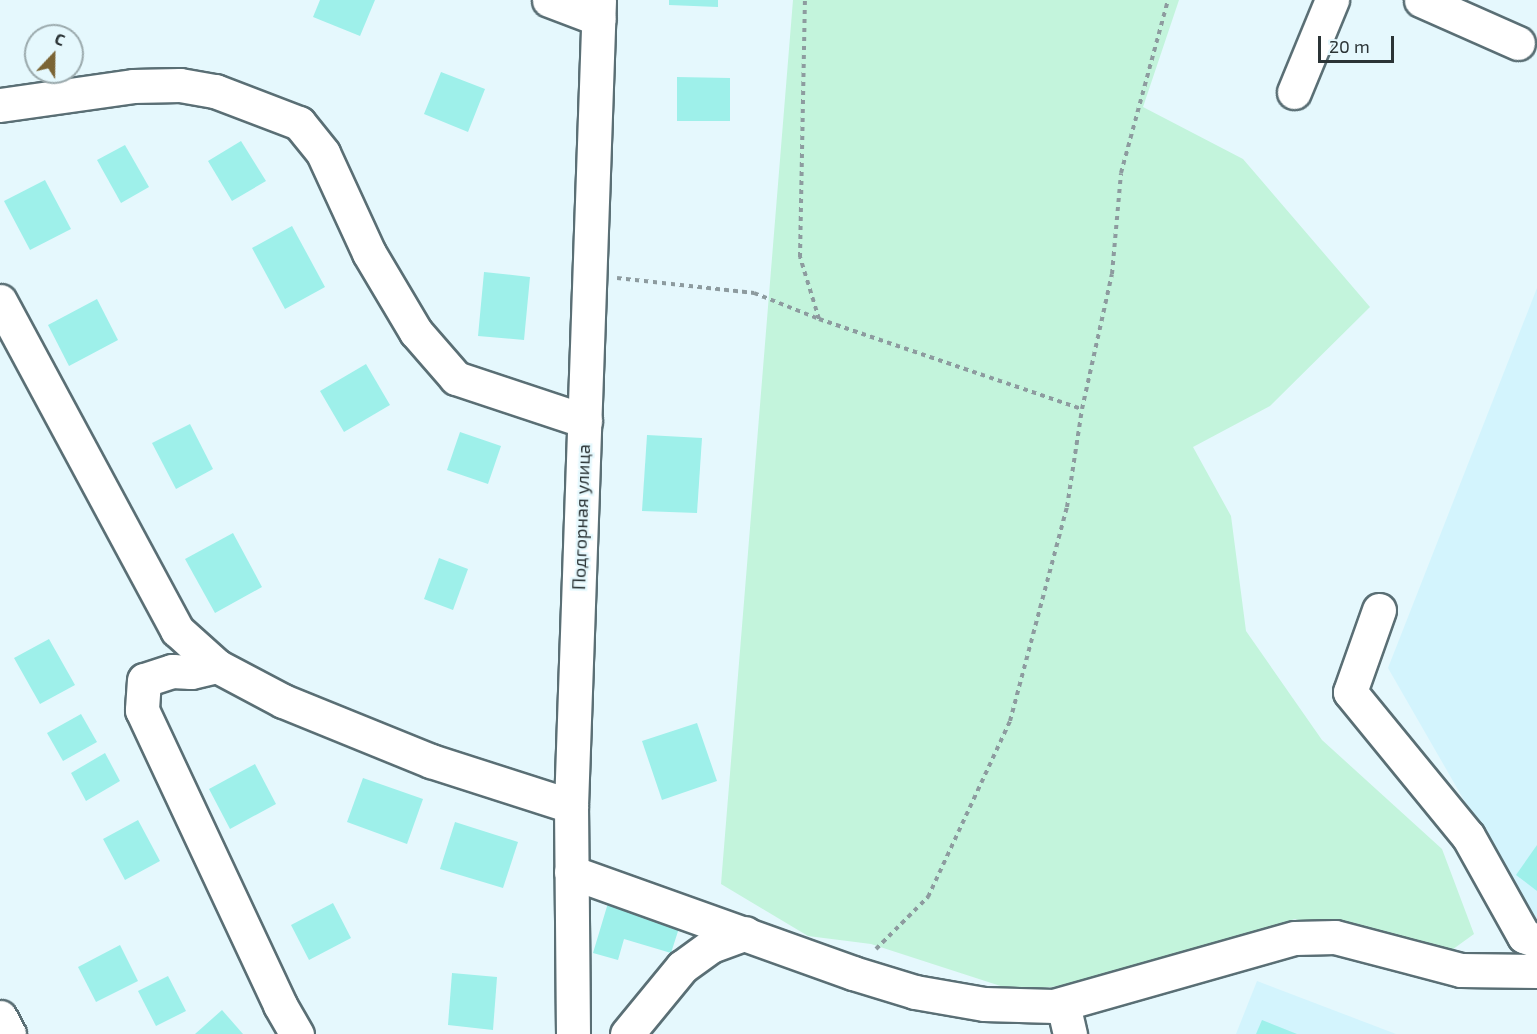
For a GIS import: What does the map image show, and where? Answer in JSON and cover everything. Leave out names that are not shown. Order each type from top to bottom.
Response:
[{"type":"street","points":[[549,0],[599,9]]},
{"type":"street","points":[[1294,92],[1332,0]]},
{"type":"street","points":[[1421,0],[1518,43]]},
{"type":"street","name":"Подгорная улица","points":[[573,1034],[571,806],[599,9]]},
{"type":"street","points":[[0,105],[133,86],[180,85],[215,91],[299,123],[323,153],[369,253],[416,332],[456,378],[585,421]]},
{"type":"street","points":[[0,301],[177,630],[217,666],[283,701],[431,761],[571,806]]},
{"type":"street","points":[[1379,610],[1350,692],[1468,836],[1524,936],[1537,941]]},
{"type":"street","points":[[217,666],[191,672],[172,671],[144,680],[142,710],[280,1005],[297,1034]]},
{"type":"street","points":[[571,872],[746,933],[853,974],[915,992],[1066,1019],[1295,938],[1335,937],[1461,970],[1537,971]]},
{"type":"street","points":[[627,1034],[682,967],[711,946],[746,933]]},
{"type":"street","points":[[0,1017],[9,1034]]},
{"type":"path","points":[[805,0],[800,257],[819,320]]},
{"type":"path","points":[[853,974],[928,897],[1010,722],[1067,507],[1082,409],[1112,274],[1122,172],[1168,0]]},
{"type":"path","points":[[591,253],[608,277],[754,293],[819,320],[1082,409]]},
{"type":"shaded area","points":[[1537,288],[1537,927],[1388,668]]},
{"type":"shaded area","points":[[1257,981],[1396,1034],[1236,1034]]},
{"type":"green space","points":[[793,0],[1179,0],[1143,107],[1243,159],[1370,307],[1270,406],[1193,447],[1231,516],[1246,631],[1322,740],[1442,849],[1474,934],[1431,965],[1295,919],[1111,980],[1016,991],[871,944],[808,936],[721,884]]},
{"type":"building","points":[[320,0],[375,0],[360,36],[313,17]]},
{"type":"building","points":[[669,0],[718,0],[718,7],[669,5]]},
{"type":"building","points":[[441,72],[485,89],[468,132],[424,114]]},
{"type":"building","points":[[677,77],[730,78],[730,121],[677,121]]},
{"type":"building","points":[[241,141],[266,181],[232,201],[208,161]]},
{"type":"building","points":[[125,145],[149,187],[121,203],[97,160]]},
{"type":"building","points":[[45,180],[71,229],[30,250],[4,201]]},
{"type":"building","points":[[292,226],[325,287],[285,309],[252,248]]},
{"type":"building","points":[[484,272],[530,277],[524,340],[478,336]]},
{"type":"building","points":[[97,299],[118,340],[69,366],[48,325]]},
{"type":"building","points":[[366,364],[390,405],[344,432],[320,391]]},
{"type":"building","points":[[190,424],[213,469],[176,489],[152,443]]},
{"type":"building","points":[[460,432],[501,446],[488,484],[447,470]]},
{"type":"building","points":[[647,435],[702,438],[697,513],[642,511]]},
{"type":"building","points":[[233,533],[262,587],[215,613],[185,559]]},
{"type":"building","points":[[439,558],[468,569],[453,610],[424,599]]},
{"type":"building","points":[[49,639],[75,685],[40,704],[14,658]]},
{"type":"building","points":[[81,714],[97,742],[63,761],[47,733]]},
{"type":"building","points":[[697,723],[717,781],[662,800],[642,741]]},
{"type":"building","points":[[105,753],[120,781],[86,801],[71,773]]},
{"type":"building","points":[[255,764],[276,804],[230,829],[209,789]]},
{"type":"building","points":[[363,778],[423,799],[407,844],[347,822]]},
{"type":"building","points":[[138,820],[160,861],[125,880],[103,839]]},
{"type":"building","points":[[455,822],[518,842],[503,888],[440,869]]},
{"type":"building","points":[[1537,845],[1537,891],[1516,875]]},
{"type":"building","points":[[333,903],[351,938],[309,960],[291,925]]},
{"type":"building","points":[[608,903],[680,925],[671,953],[624,939],[618,960],[593,953]]},
{"type":"building","points":[[120,945],[138,981],[96,1002],[78,967]]},
{"type":"building","points":[[452,973],[497,977],[493,1030],[448,1025]]},
{"type":"building","points":[[168,976],[186,1011],[156,1026],[138,991]]},
{"type":"building","points":[[222,1010],[243,1034],[195,1034]]},
{"type":"building","points":[[1262,1020],[1297,1034],[1256,1034]]}]
